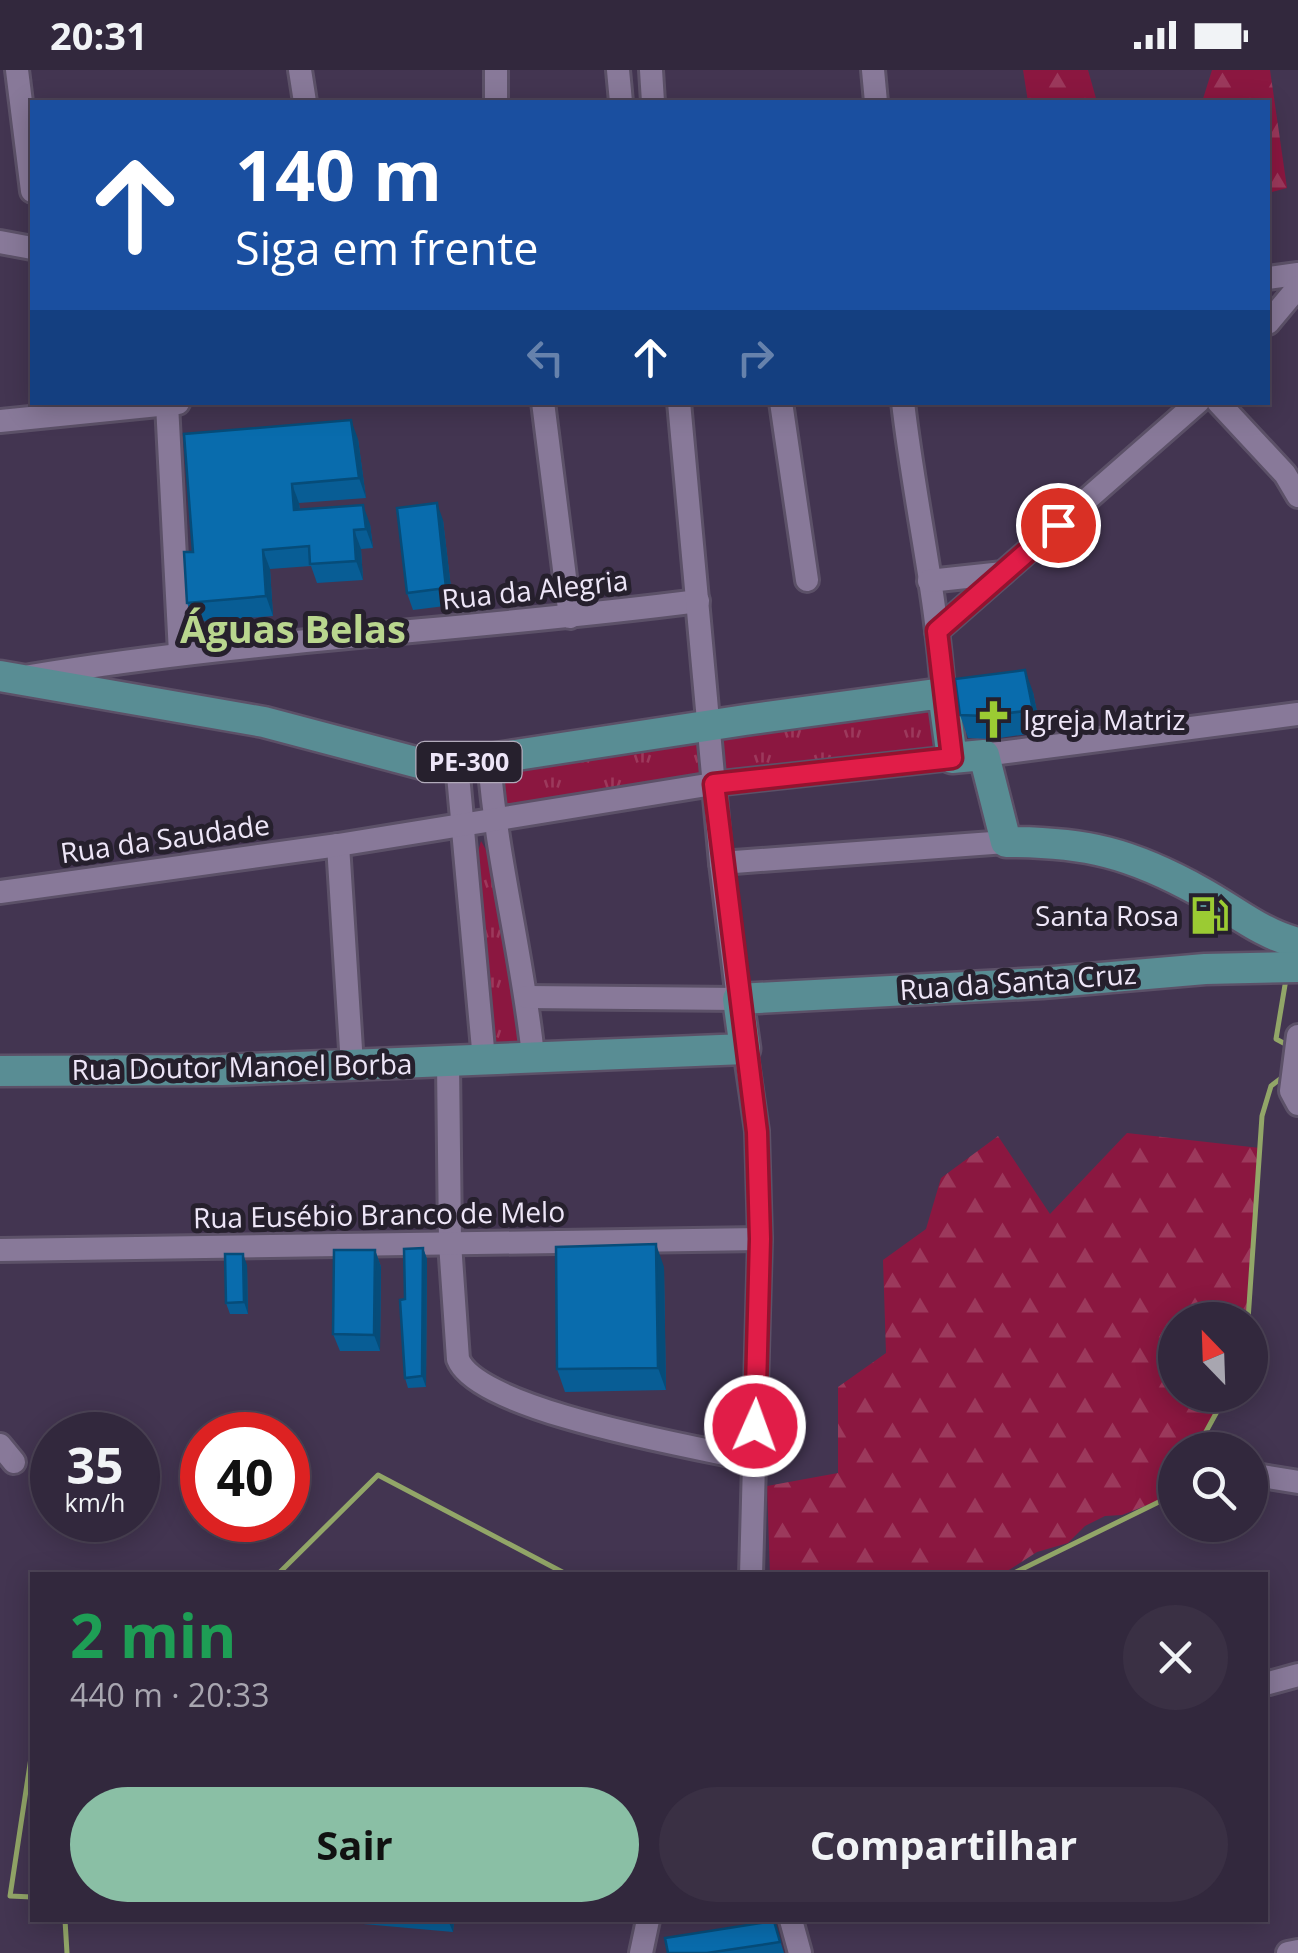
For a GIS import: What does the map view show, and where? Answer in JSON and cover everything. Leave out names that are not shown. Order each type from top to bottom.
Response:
[{"type":"main road","name":"PE-300","points":[[11,677],[264,722],[420,763],[457,764],[943,694]]},
{"type":"main road","points":[[943,694],[952,758],[984,755],[1006,842],[1090,846],[1142,863],[1202,892],[1265,932],[1298,944]]},
{"type":"main road","name":"Rua da Santa Cruz","points":[[738,999],[1205,969],[1298,967]]},
{"type":"main road","points":[[738,999],[745,1049]]},
{"type":"main road","name":"Rua Doutor Manoel Borba","points":[[0,1071],[222,1070],[745,1049]]},
{"type":"street","points":[[17,70],[30,175]]},
{"type":"street","points":[[300,70],[305,100]]},
{"type":"street","points":[[496,70],[496,100]]},
{"type":"street","points":[[618,70],[621,100]]},
{"type":"street","points":[[651,70],[653,100]]},
{"type":"street","points":[[873,70],[876,100]]},
{"type":"street","points":[[0,242],[30,248]]},
{"type":"street","points":[[1270,278],[1298,274]]},
{"type":"street","points":[[1270,321],[1298,287]]},
{"type":"street","points":[[0,421],[66,408],[142,405]]},
{"type":"street","points":[[167,405],[180,652]]},
{"type":"street","points":[[543,405],[570,617]]},
{"type":"street","points":[[527,997],[738,999],[721,863],[679,405]]},
{"type":"street","points":[[781,405],[807,580]]},
{"type":"street","points":[[903,405],[943,694]]},
{"type":"street","points":[[937,631],[1195,405]]},
{"type":"street","points":[[1221,405],[1285,474],[1298,496]]},
{"type":"street","points":[[929,581],[1004,573]]},
{"type":"street","name":"Rua da Alegria","points":[[11,677],[180,652],[570,617],[698,601]]},
{"type":"street","points":[[984,755],[1298,714]]},
{"type":"street","points":[[489,758],[493,819],[527,997],[534,1056]]},
{"type":"street","name":"Rua da Saudade","points":[[0,892],[338,845],[714,784],[952,758]]},
{"type":"street","points":[[457,764],[484,1060]]},
{"type":"street","points":[[721,863],[1006,842]]},
{"type":"street","points":[[338,845],[352,1065]]},
{"type":"street","points":[[1298,1036],[1291,1091],[1298,1104]]},
{"type":"street","points":[[745,1049],[757,1132],[760,1239],[751,1572]]},
{"type":"street","points":[[448,1062],[450,1243],[457,1351],[464,1372],[525,1404],[562,1416],[754,1460]]},
{"type":"street","name":"Rua Eusébio Branco de Melo","points":[[0,1250],[760,1239]]},
{"type":"street","points":[[1268,1477],[1298,1482]]},
{"type":"street","points":[[1268,1683],[1298,1675]]},
{"type":"street","points":[[641,1953],[648,1922]]},
{"type":"street","points":[[792,1922],[800,1953]]},
{"type":"street","points":[[1288,1953],[1298,1951]]},
{"type":"green space","points":[[1023,70],[1088,70],[1096,100],[1028,100]]},
{"type":"green space","points":[[1212,70],[1270,70],[1287,188],[1270,192],[1270,100],[1203,100]]},
{"type":"green space","points":[[939,698],[948,753],[718,778],[714,730]]},
{"type":"green space","points":[[707,728],[709,781],[497,815],[494,763]]},
{"type":"green space","points":[[481,841],[500,875],[528,1051],[489,1052],[471,877]]},
{"type":"green space","points":[[1127,1133],[1260,1148],[1249,1302],[1158,1302],[1158,1412],[1217,1412],[1206,1432],[1158,1432],[1158,1501],[1122,1515],[1105,1516],[1085,1526],[1068,1543],[1037,1552],[1006,1572],[770,1572],[767,1486],[838,1473],[838,1387],[886,1353],[883,1260],[926,1229],[941,1178],[998,1136],[1050,1214]]},
{"type":"building","points":[[351,420],[359,478],[292,484],[294,510],[363,505],[366,529],[354,530],[356,561],[310,564],[309,546],[263,550],[266,596],[187,603],[184,552],[193,552],[184,434]]},
{"type":"building","points":[[437,503],[446,588],[407,593],[397,508]]},
{"type":"building","points":[[1025,670],[1033,710],[960,715],[955,679]]},
{"type":"building","points":[[656,1244],[658,1368],[557,1369],[556,1247]]},
{"type":"building","points":[[423,1248],[422,1376],[405,1378],[400,1300],[405,1299],[404,1249]]},
{"type":"building","points":[[334,1250],[375,1250],[374,1335],[333,1334]]},
{"type":"building","points":[[225,1254],[243,1254],[244,1302],[226,1303]]},
{"type":"building","points":[[774,1922],[780,1942],[707,1953],[668,1953],[665,1938]]},
{"type":"waterway","points":[[1286,979],[1276,1039],[1291,1047]]},
{"type":"waterway","points":[[1249,1302],[1262,1116],[1271,1086],[1284,1076]]},
{"type":"waterway","points":[[1206,1432],[1217,1412]]},
{"type":"waterway","points":[[280,1572],[378,1475],[562,1572]]},
{"type":"waterway","points":[[1016,1572],[1158,1502]]},
{"type":"waterway","points":[[30,1764],[10,1896],[30,1897]]},
{"type":"waterway","points":[[65,1922],[67,1953]]},
{"type":"place","name":"Igreja Matriz","points":[[993,720]]},
{"type":"place","name":"Santa Rosa","points":[[1209,916]]},
{"type":"district","name":"Águas Belas","points":[[293,630]]},
{"type":"route","points":[[755,1426],[760,1239],[757,1132],[714,784],[952,758],[937,631],[1058,525]]}]
